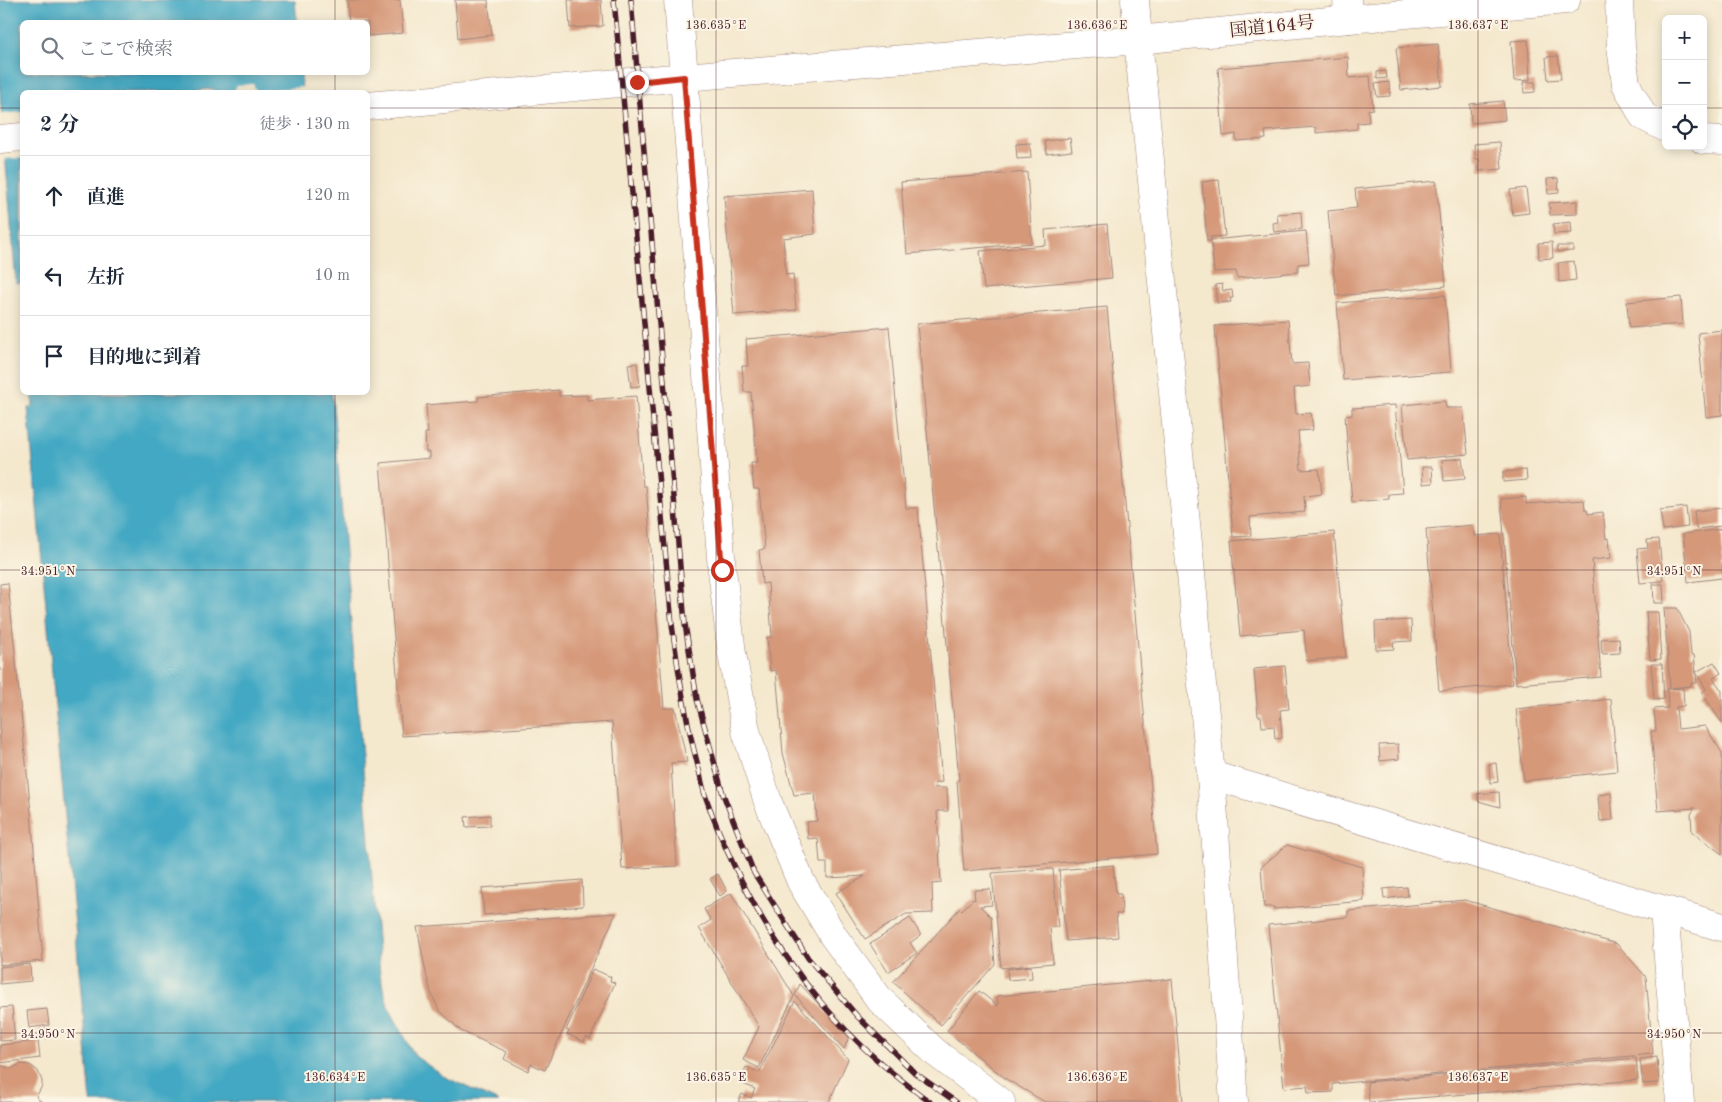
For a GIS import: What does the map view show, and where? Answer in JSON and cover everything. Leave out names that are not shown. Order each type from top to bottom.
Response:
[{"type":"main road","points":[[678,0],[722,570],[732,654],[746,731],[765,793],[801,882],[834,937],[880,1000],[936,1053],[1001,1102]]},
{"type":"main road","points":[[1135,0],[1211,775],[1234,1102]]},
{"type":"main road","name":"国道164号","points":[[370,106],[684,77],[1138,40],[1348,9],[1566,0]]},
{"type":"main road","points":[[1619,0],[1621,46],[1626,84],[1642,116],[1662,126]]},
{"type":"main road","points":[[0,139],[20,137]]},
{"type":"main road","points":[[1707,140],[1722,141]]},
{"type":"main road","points":[[1211,775],[1722,927]]},
{"type":"main road","points":[[1664,910],[1680,1102]]},
{"type":"water","points":[[0,0],[295,0],[297,20],[20,20],[20,75],[301,75],[302,90],[20,90],[20,283],[16,283],[0,95]]},
{"type":"water","points":[[32,395],[332,395],[380,975],[388,1006],[415,1056],[443,1076],[499,1102],[91,1102],[28,408],[33,407]]},
{"type":"pier","points":[[253,84],[256,90],[235,90],[237,85]]},
{"type":"pier","points":[[304,87],[304,90],[268,90]]},
{"type":"pier","points":[[20,112],[20,158],[3,159],[0,114]]},
{"type":"building","points":[[347,0],[400,0],[403,33],[370,36],[370,20],[349,20]]},
{"type":"building","points":[[455,0],[488,0],[492,35],[458,39]]},
{"type":"building","points":[[568,0],[601,0],[603,26],[570,28]]},
{"type":"building","points":[[1528,40],[1530,80],[1514,81],[1511,41]]},
{"type":"building","points":[[1438,44],[1442,86],[1401,90],[1396,48]]},
{"type":"building","points":[[1558,56],[1561,79],[1548,80],[1546,57]]},
{"type":"building","points":[[1348,57],[1349,78],[1370,76],[1373,109],[1368,110],[1369,122],[1357,123],[1357,129],[1316,133],[1316,127],[1265,131],[1266,139],[1236,141],[1236,134],[1223,136],[1218,68]]},
{"type":"building","points":[[1386,71],[1387,78],[1377,79],[1377,72]]},
{"type":"building","points":[[1389,82],[1390,96],[1377,97],[1375,84]]},
{"type":"building","points":[[1523,82],[1535,82],[1535,92],[1524,93]]},
{"type":"building","points":[[1503,101],[1505,120],[1471,123],[1470,104]]},
{"type":"building","points":[[1070,138],[1072,151],[1047,154],[1045,141]]},
{"type":"building","points":[[1500,142],[1502,169],[1479,171],[1479,159],[1476,159],[1474,144]]},
{"type":"building","points":[[1030,143],[1031,158],[1017,159],[1016,144]]},
{"type":"building","points":[[1027,172],[1032,243],[907,254],[901,182]]},
{"type":"building","points":[[1558,178],[1559,193],[1548,194],[1547,179]]},
{"type":"building","points":[[1219,180],[1225,236],[1211,237],[1211,241],[1207,241],[1202,182]]},
{"type":"building","points":[[1436,181],[1446,286],[1336,296],[1328,211],[1357,208],[1355,189]]},
{"type":"building","points":[[1526,188],[1529,213],[1513,215],[1510,190]]},
{"type":"building","points":[[812,189],[815,234],[783,238],[786,275],[793,274],[796,310],[734,315],[724,196]]},
{"type":"building","points":[[1577,201],[1577,214],[1550,215],[1549,203]]},
{"type":"building","points":[[1301,212],[1302,229],[1274,232],[1273,223],[1278,222],[1277,214]]},
{"type":"building","points":[[1571,222],[1572,233],[1554,234],[1553,224]]},
{"type":"building","points":[[1107,224],[1112,278],[984,289],[980,251],[1046,245],[1045,230]]},
{"type":"building","points":[[1306,231],[1309,263],[1298,264],[1298,272],[1237,278],[1236,271],[1214,272],[1211,240]]},
{"type":"building","points":[[1552,242],[1553,258],[1539,259],[1538,243]]},
{"type":"building","points":[[1557,246],[1573,246],[1573,251],[1558,252]]},
{"type":"building","points":[[1574,261],[1576,280],[1559,282],[1558,263]]},
{"type":"building","points":[[1222,284],[1223,291],[1232,290],[1233,298],[1230,298],[1231,302],[1217,303],[1215,285]]},
{"type":"building","points":[[1445,295],[1451,372],[1343,380],[1337,303]]},
{"type":"building","points":[[1681,297],[1683,324],[1629,328],[1627,302]]},
{"type":"building","points":[[1107,307],[1157,854],[964,871],[957,781],[959,780],[917,324]]},
{"type":"building","points":[[1288,320],[1292,364],[1308,363],[1310,386],[1294,388],[1296,414],[1311,413],[1313,430],[1298,431],[1301,470],[1319,469],[1322,494],[1304,496],[1305,512],[1250,517],[1251,536],[1233,537],[1215,326]]},
{"type":"building","points":[[889,327],[906,508],[918,508],[942,782],[935,783],[935,788],[947,788],[948,811],[937,811],[941,883],[932,884],[933,913],[906,914],[865,939],[836,893],[865,876],[827,878],[827,863],[820,863],[818,838],[808,839],[807,822],[817,821],[815,793],[794,795],[783,753],[776,670],[770,671],[767,637],[772,637],[768,583],[762,584],[759,550],[765,549],[759,489],[754,489],[751,463],[757,463],[751,392],[744,392],[742,366],[748,366],[746,339]]},
{"type":"building","points":[[1722,330],[1722,415],[1706,417],[1698,333]]},
{"type":"building","points":[[637,363],[640,386],[631,387],[628,364]]},
{"type":"building","points":[[559,390],[559,396],[587,395],[587,400],[636,396],[643,486],[646,486],[664,708],[675,708],[687,762],[671,763],[677,866],[622,869],[612,722],[402,736],[380,463],[430,458],[430,452],[426,452],[425,433],[428,433],[426,405],[478,401],[478,397]]},
{"type":"building","points":[[1445,401],[1446,408],[1463,408],[1468,454],[1407,460],[1402,405]]},
{"type":"building","points":[[1395,405],[1403,493],[1389,494],[1389,499],[1352,502],[1345,416],[1352,415],[1352,408]]},
{"type":"building","points":[[1462,458],[1465,479],[1444,481],[1442,460]]},
{"type":"building","points":[[1422,467],[1432,467],[1433,483],[1423,484]]},
{"type":"building","points":[[1526,470],[1527,480],[1503,482],[1503,472]]},
{"type":"building","points":[[1526,497],[1526,504],[1584,500],[1585,510],[1587,510],[1588,514],[1603,512],[1606,539],[1609,538],[1611,558],[1592,560],[1601,677],[1516,684],[1501,499]]},
{"type":"building","points":[[1686,507],[1688,527],[1663,530],[1660,510]]},
{"type":"building","points":[[1722,508],[1722,526],[1696,529],[1694,511]]},
{"type":"building","points":[[1474,525],[1475,536],[1500,534],[1513,684],[1439,691],[1426,529]]},
{"type":"building","points":[[1722,529],[1722,578],[1688,582],[1683,534]]},
{"type":"building","points":[[1334,532],[1346,657],[1307,661],[1304,630],[1240,636],[1231,541]]},
{"type":"building","points":[[1659,539],[1663,581],[1640,583],[1637,549],[1648,548],[1647,540]]},
{"type":"building","points":[[8,583],[31,813],[43,961],[0,965],[0,584]]},
{"type":"building","points":[[1653,584],[1663,584],[1664,603],[1654,603]]},
{"type":"building","points":[[1664,608],[1677,608],[1689,632],[1691,655],[1694,655],[1697,683],[1691,683],[1691,686],[1670,688]]},
{"type":"building","points":[[1646,612],[1658,612],[1661,659],[1650,660]]},
{"type":"building","points":[[1411,620],[1412,641],[1393,642],[1394,649],[1376,650],[1375,622]]},
{"type":"building","points":[[1619,638],[1620,653],[1602,654],[1601,639]]},
{"type":"building","points":[[1714,662],[1721,673],[1713,678],[1722,691],[1722,723],[1702,693],[1706,689],[1696,672]]},
{"type":"building","points":[[1651,664],[1662,664],[1664,699],[1654,700]]},
{"type":"building","points":[[1285,666],[1289,709],[1280,710],[1282,738],[1275,739],[1274,726],[1262,727],[1261,716],[1258,716],[1254,669]]},
{"type":"building","points":[[1683,688],[1684,706],[1676,707],[1678,729],[1705,726],[1722,753],[1722,854],[1692,832],[1691,814],[1695,808],[1658,811],[1651,731],[1656,731],[1654,709],[1668,708],[1667,689]]},
{"type":"building","points":[[1611,699],[1617,771],[1524,781],[1516,709]]},
{"type":"building","points":[[1398,744],[1399,759],[1380,761],[1379,745]]},
{"type":"building","points":[[1496,763],[1498,782],[1490,783],[1489,764]]},
{"type":"building","points":[[1499,792],[1500,807],[1478,801],[1477,794]]},
{"type":"building","points":[[1611,793],[1613,820],[1600,821],[1598,795]]},
{"type":"building","points":[[490,815],[490,826],[466,827],[465,817]]},
{"type":"building","points":[[1287,845],[1362,867],[1364,901],[1274,909],[1274,907],[1264,907],[1261,867]]},
{"type":"building","points":[[1113,865],[1116,894],[1121,894],[1122,914],[1116,914],[1118,937],[1066,941],[1059,870]]},
{"type":"building","points":[[1053,869],[1058,927],[1050,927],[1053,963],[1001,968],[992,873]]},
{"type":"building","points":[[718,874],[727,891],[720,896],[710,879]]},
{"type":"building","points":[[582,880],[583,906],[484,915],[482,888]]},
{"type":"building","points":[[1407,887],[1408,896],[1384,899],[1383,889]]},
{"type":"building","points":[[990,889],[992,905],[980,906],[991,917],[995,964],[941,1025],[893,982],[960,908],[962,910],[973,899],[975,900],[974,890]]},
{"type":"building","points":[[731,893],[794,996],[759,1068],[743,1060],[759,1027],[699,928],[711,920],[704,909]]},
{"type":"building","points":[[1465,900],[1617,944],[1646,977],[1653,1054],[1333,1084],[1333,1092],[1308,1093],[1307,1086],[1284,1088],[1268,925],[1348,917],[1348,911]]},
{"type":"building","points":[[616,913],[545,1070],[531,1064],[528,1071],[504,1059],[507,1052],[461,1031],[439,1010],[431,993],[417,927]]},
{"type":"building","points":[[910,918],[921,935],[910,943],[917,953],[888,972],[870,944]]},
{"type":"building","points":[[30,964],[31,981],[0,984],[0,967]]},
{"type":"building","points":[[1031,966],[1032,978],[1008,980],[1007,969]]},
{"type":"building","points":[[593,969],[611,977],[610,981],[615,983],[590,1039],[586,1037],[584,1042],[567,1034],[569,1031],[566,1030]]},
{"type":"building","points":[[1172,979],[1183,1102],[1045,1102],[1006,1079],[947,1031],[979,991],[998,1006],[997,996]]},
{"type":"building","points":[[800,984],[849,1037],[844,1049],[795,995]]},
{"type":"building","points":[[795,1001],[848,1059],[829,1102],[738,1102],[742,1094],[751,1098],[755,1089],[739,1082],[746,1067],[759,1073]]},
{"type":"building","points":[[12,1007],[15,1040],[0,1041],[0,1008]]},
{"type":"building","points":[[47,1009],[49,1025],[29,1028],[27,1011]]},
{"type":"building","points":[[51,1028],[51,1038],[41,1039],[40,1029]]},
{"type":"building","points":[[38,1041],[40,1058],[0,1063],[0,1045]]},
{"type":"building","points":[[1657,1057],[1659,1083],[1643,1084],[1640,1059]]},
{"type":"building","points":[[1636,1058],[1638,1080],[1369,1102],[1367,1082]]},
{"type":"building","points":[[20,1064],[30,1065],[38,1071],[42,1086],[36,1097],[42,1102],[0,1102],[0,1065],[11,1069]]},
{"type":"railway","points":[[614,0],[672,624],[685,711],[705,795],[733,864],[769,930],[790,962],[837,1021],[879,1062],[930,1102]]},
{"type":"railway","points":[[631,0],[685,624],[697,699],[723,794],[754,873],[808,958],[857,1016],[915,1073],[956,1102]]},
{"type":"route","points":[[637,82],[684,77],[722,570]]}]
